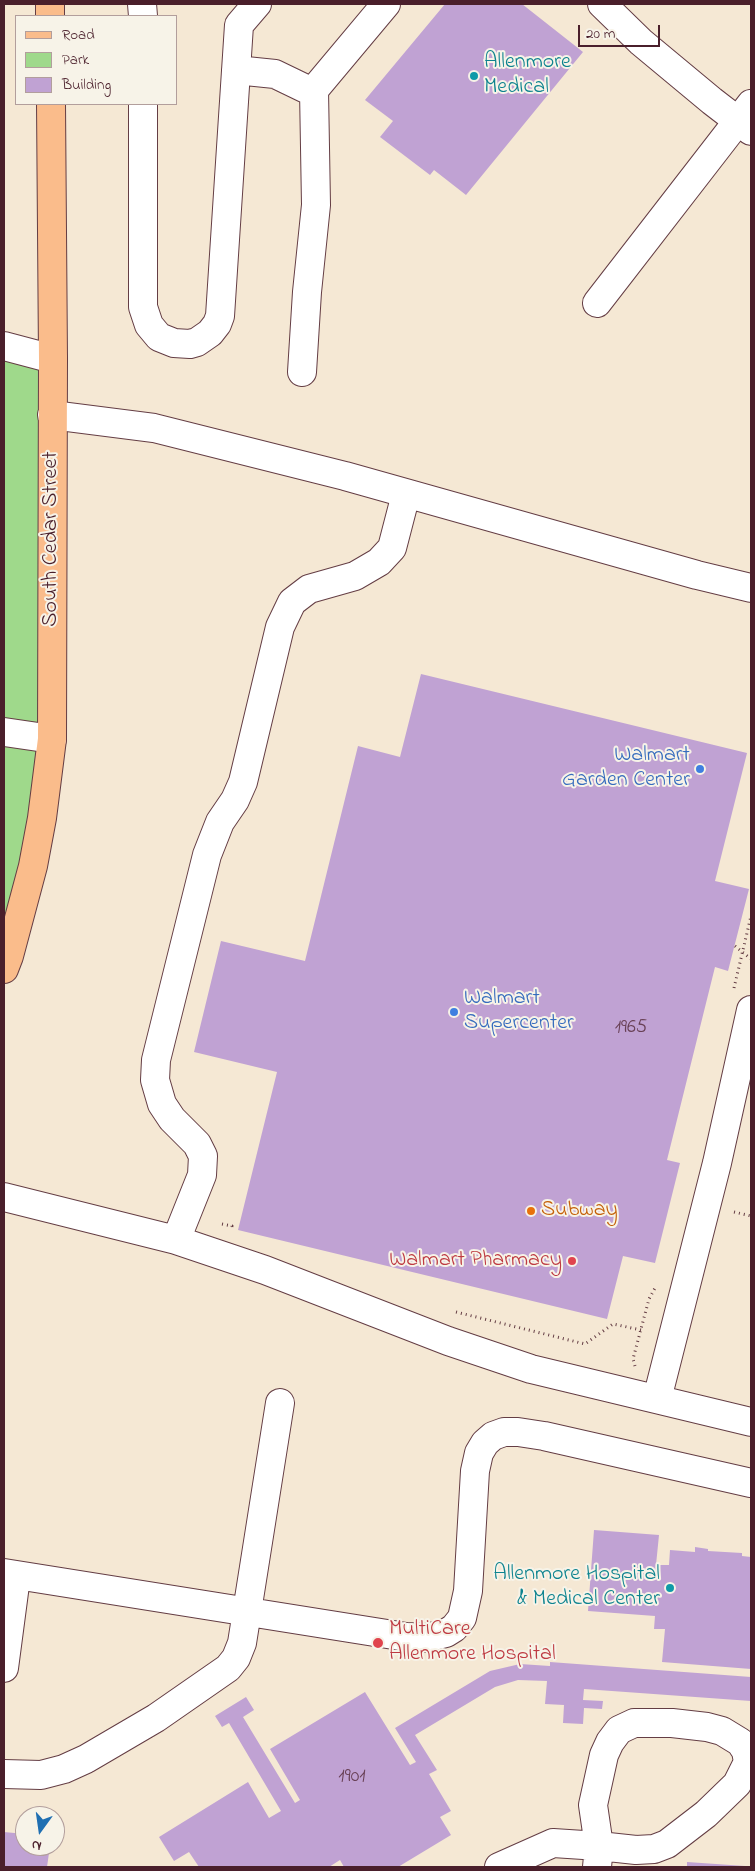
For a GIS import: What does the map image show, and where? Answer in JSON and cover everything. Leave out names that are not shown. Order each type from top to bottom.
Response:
[{"type":"main road","name":"South Cedar Street","points":[[4,969],[33,866],[42,818],[52,739],[53,359],[51,105]]},
{"type":"street","points":[[143,105],[143,307],[149,325],[159,336],[174,343],[190,344],[197,342],[210,333],[220,316],[239,25],[257,4]]},
{"type":"street","points":[[302,372],[307,292],[316,205],[314,90],[386,4]]},
{"type":"street","points":[[597,303],[747,118],[641,42],[602,4]]},
{"type":"street","points":[[236,70],[275,74],[304,88],[314,90]]},
{"type":"street","points":[[4,346],[53,359]]},
{"type":"street","points":[[52,415],[154,428],[406,494],[696,575],[751,588]]},
{"type":"street","points":[[176,1240],[202,1175],[203,1156],[197,1144],[172,1119],[162,1104],[155,1080],[156,1060],[207,855],[220,822],[235,800],[243,782],[280,627],[292,602],[309,589],[355,576],[379,562],[392,548],[406,494]]},
{"type":"street","points":[[4,732],[52,739]]},
{"type":"street","points":[[656,1399],[717,1163],[751,1010]]},
{"type":"street","points":[[4,1197],[176,1240],[265,1270],[448,1340],[531,1369],[751,1422]]},
{"type":"street","points":[[4,1774],[41,1774],[64,1769],[86,1759],[156,1718],[228,1668],[236,1658],[242,1643],[280,1403]]},
{"type":"street","points":[[4,1668],[10,1575],[406,1637],[426,1638],[446,1633],[454,1628],[462,1618],[468,1591],[475,1471],[479,1453],[485,1442],[493,1436],[504,1432],[544,1436],[751,1483]]},
{"type":"street","points":[[498,1867],[554,1843],[598,1856],[636,1850],[660,1857],[676,1838],[706,1814],[738,1784],[748,1762],[746,1751],[740,1742],[722,1731],[708,1727],[672,1723],[634,1723],[619,1730],[610,1742],[604,1755],[593,1805],[598,1856]]},
{"type":"path","points":[[734,946],[751,959]]},
{"type":"green space","points":[[4,346],[53,359],[52,739],[4,969]]},
{"type":"building","name":"Allenmore Medical","points":[[445,4],[522,4],[583,52],[466,195],[434,170],[430,175],[380,137],[393,121],[365,100]]},
{"type":"building","name":"Walmart Supercenter","points":[[421,674],[747,753],[715,881],[749,889],[728,971],[715,967],[667,1160],[680,1163],[655,1263],[623,1256],[607,1319],[238,1230],[277,1072],[194,1052],[221,941],[305,961],[358,746],[400,757]]},
{"type":"building","name":"Allenmore Hospital & Medical Center","points":[[594,1530],[659,1535],[656,1565],[669,1565],[670,1550],[695,1552],[695,1547],[708,1549],[708,1551],[742,1553],[742,1556],[751,1557],[751,1669],[662,1662],[665,1629],[654,1629],[655,1616],[588,1611]]},
{"type":"building","points":[[550,1662],[751,1677],[751,1701],[584,1689],[583,1700],[603,1701],[602,1709],[584,1708],[583,1724],[563,1723],[564,1705],[545,1704],[547,1681],[518,1680],[495,1687],[415,1735],[437,1770],[429,1774],[451,1811],[440,1817],[451,1835],[398,1867],[344,1867],[340,1860],[329,1867],[199,1867],[189,1852],[174,1861],[159,1837],[248,1782],[269,1818],[281,1811],[229,1723],[222,1727],[215,1716],[246,1697],[254,1710],[243,1717],[295,1803],[300,1800],[270,1749],[365,1692],[410,1765],[416,1762],[395,1728],[490,1671],[520,1664],[550,1666]]},
{"type":"building","points":[[4,1832],[15,1833],[15,1856],[49,1856],[47,1867],[4,1867]]},
{"type":"building","points":[[687,1862],[745,1866],[745,1867],[687,1867]]},
{"type":"place","name":"Allenmore Medical","points":[[474,76]]},
{"type":"place","name":"Walmart Garden Center","points":[[700,769]]},
{"type":"place","name":"Walmart Supercenter","points":[[454,1012]]},
{"type":"place","name":"Subway","points":[[531,1211]]},
{"type":"place","name":"Walmart Pharmacy","points":[[572,1261]]},
{"type":"place","name":"Allenmore Hospital & Medical Center","points":[[670,1588]]},
{"type":"place","name":"MultiCare Allenmore Hospital","points":[[378,1643]]}]
